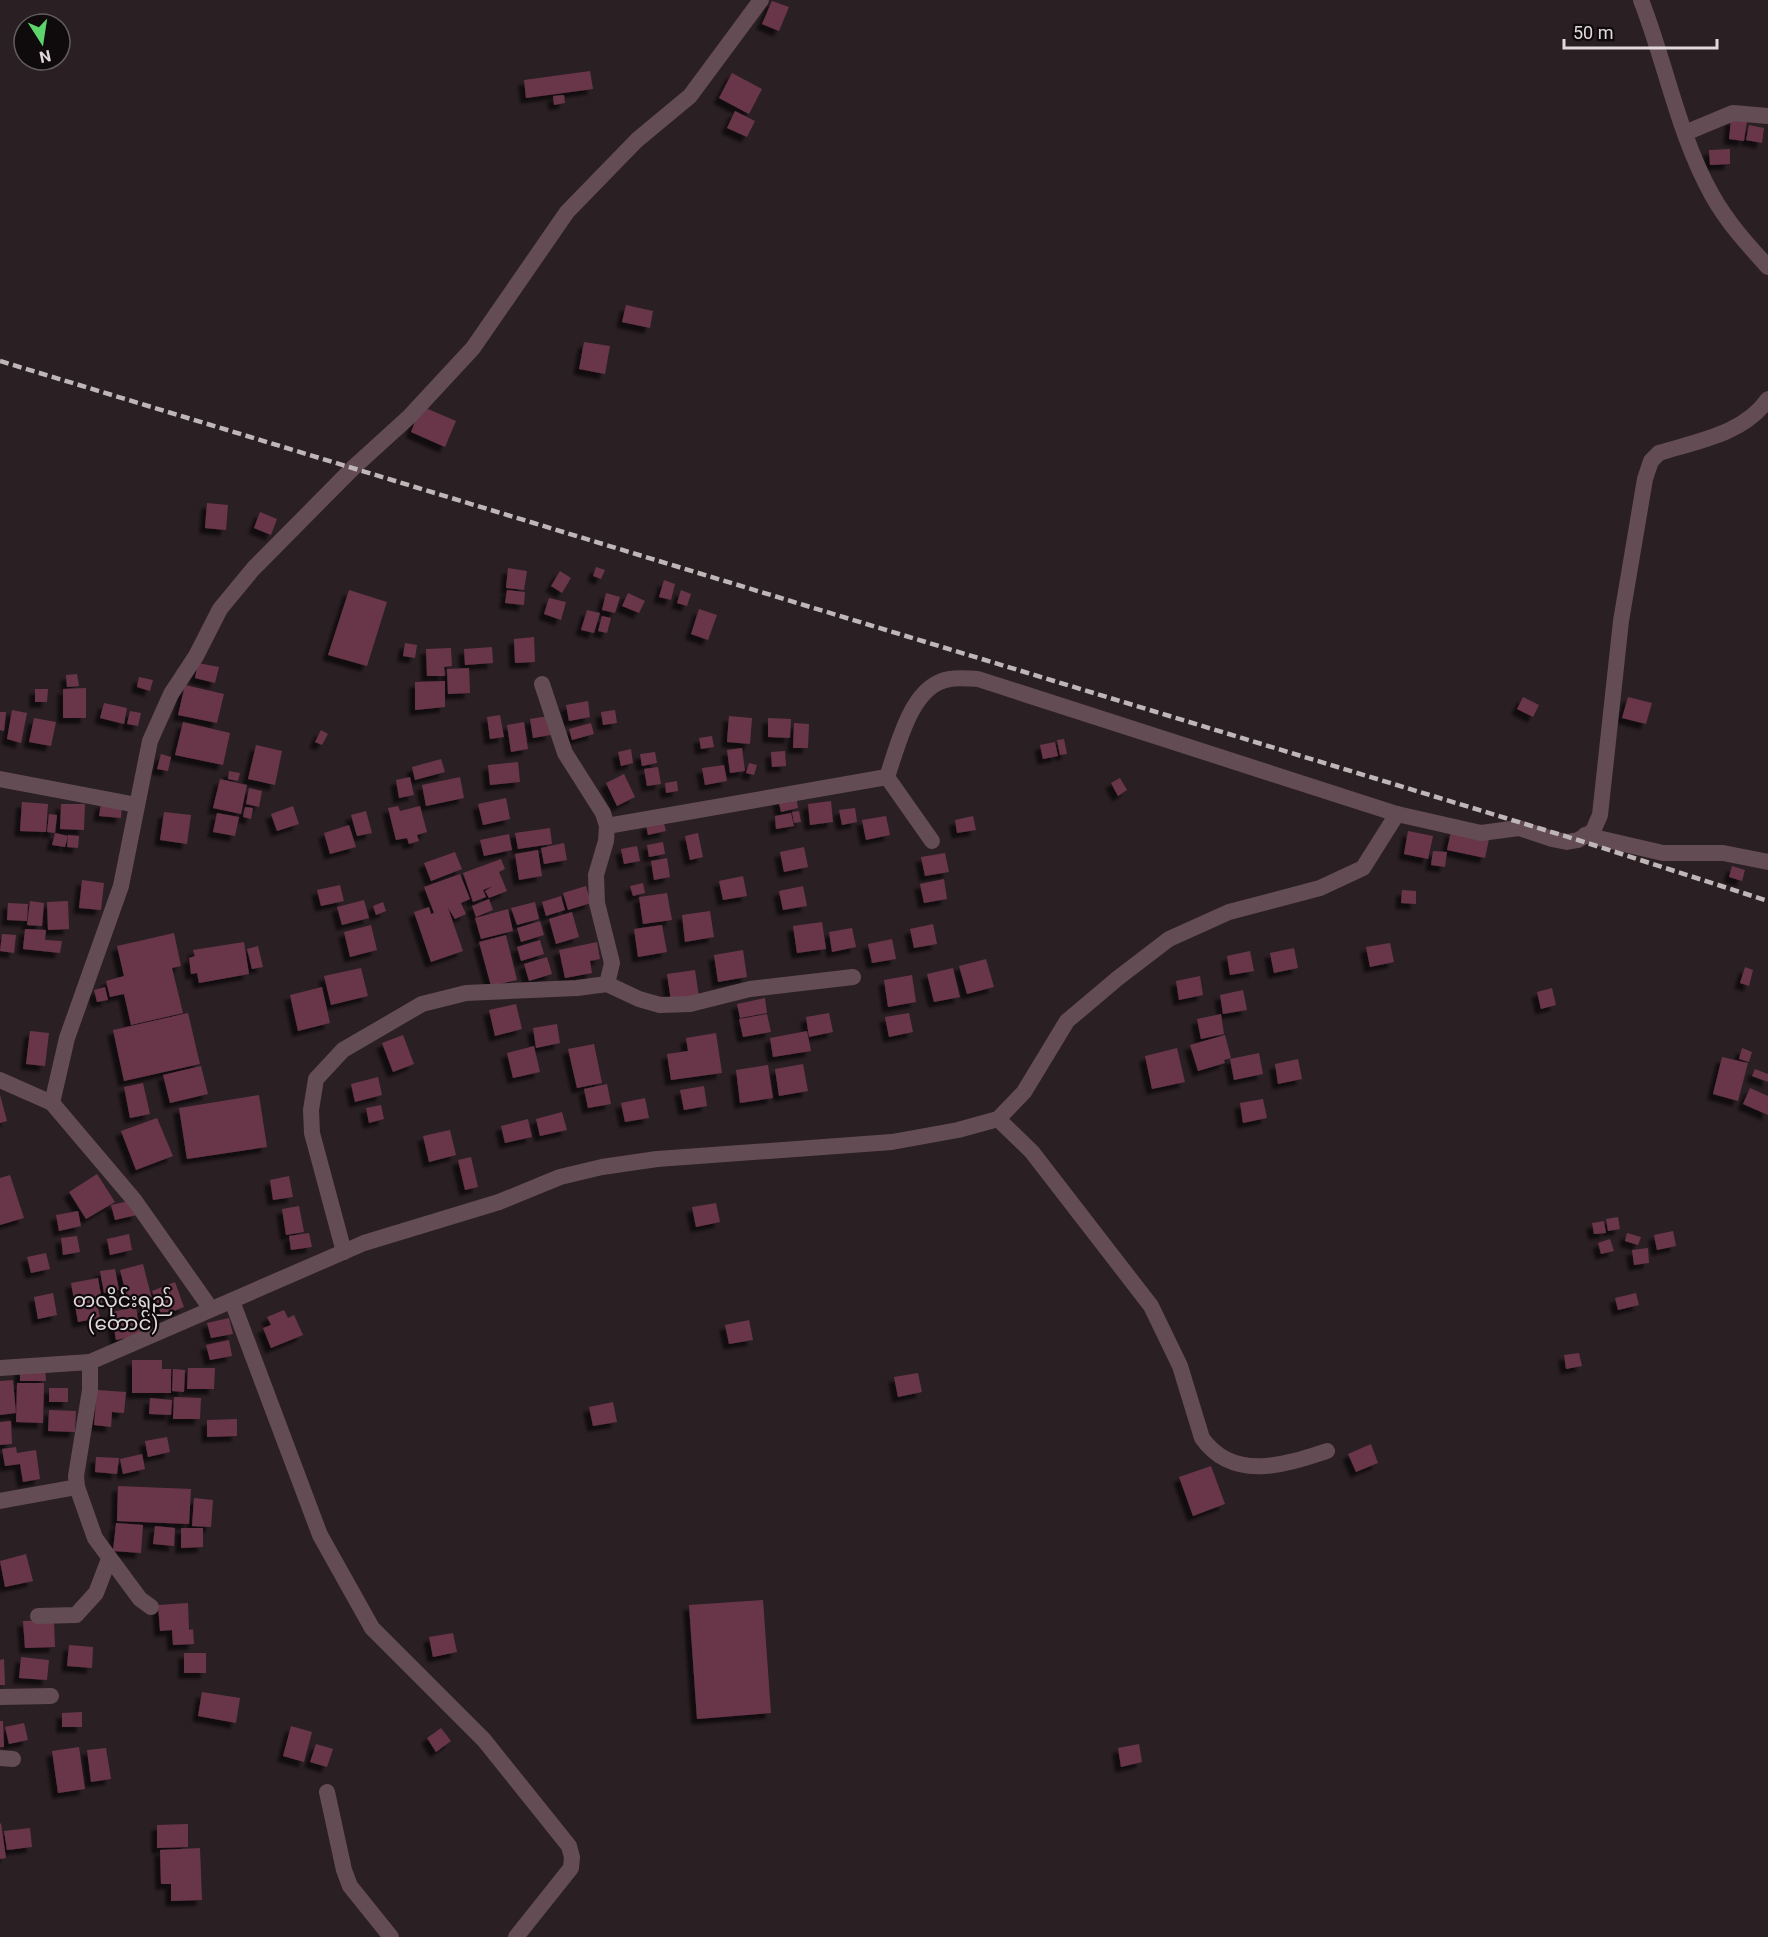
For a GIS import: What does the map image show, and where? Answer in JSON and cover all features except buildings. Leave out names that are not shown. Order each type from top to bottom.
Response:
[{"type":"street","points":[[52,1103],[67,1038],[121,886],[150,741],[171,694],[196,656],[220,609],[253,569],[354,467],[409,417],[473,348],[567,212],[637,140],[690,96],[761,0]]},
{"type":"street","points":[[1641,0],[1685,133],[1712,195],[1733,229],[1768,267]]},
{"type":"street","points":[[1685,133],[1733,113],[1768,116]]},
{"type":"street","points":[[887,777],[913,706],[927,689],[948,679],[978,680],[1397,814],[1481,833],[1519,828],[1567,842],[1578,840],[1593,831],[1600,815],[1621,621],[1645,479],[1651,461],[1659,453],[1731,431],[1761,410],[1768,399]]},
{"type":"street","points":[[542,684],[565,753],[603,813],[607,826],[606,841],[596,875],[597,903],[612,963],[608,984]]},
{"type":"street","points":[[607,826],[887,777]]},
{"type":"street","points":[[887,777],[932,841]]},
{"type":"street","points":[[0,779],[137,806]]},
{"type":"street","points":[[0,1368],[90,1362],[364,1243],[499,1202],[560,1177],[602,1167],[668,1158],[892,1142],[958,1130],[998,1119],[1024,1092],[1067,1022],[1169,939],[1229,912],[1320,888],[1363,868],[1397,814]]},
{"type":"street","points":[[1585,835],[1663,853],[1723,853],[1768,862]]},
{"type":"street","points":[[344,1252],[312,1133],[311,1110],[316,1079],[342,1050],[422,1004],[466,993],[577,988],[608,984],[639,999],[660,1005],[690,1004],[750,989],[853,977]]},
{"type":"street","points":[[0,1080],[52,1103],[135,1201],[211,1309]]},
{"type":"street","points":[[998,1119],[1032,1152],[1151,1306],[1180,1366],[1202,1438],[1209,1449],[1246,1466],[1263,1468],[1280,1466],[1327,1451]]},
{"type":"street","points":[[232,1301],[320,1535],[372,1628],[483,1740],[568,1846],[572,1857],[571,1868],[516,1937]]},
{"type":"street","points":[[90,1362],[90,1390],[76,1476],[77,1487],[95,1538],[140,1599],[151,1607]]},
{"type":"street","points":[[0,1501],[77,1487]]},
{"type":"street","points":[[38,1616],[76,1615],[96,1593],[109,1559]]},
{"type":"street","points":[[0,1697],[51,1696]]},
{"type":"street","points":[[327,1792],[344,1870],[350,1886],[391,1937]]},
{"type":"railway","points":[[0,361],[1578,840],[1768,901]]},
{"type":"district","name":"တလိုင်းရှည် (တောင်)","points":[[123,1312]]}]
